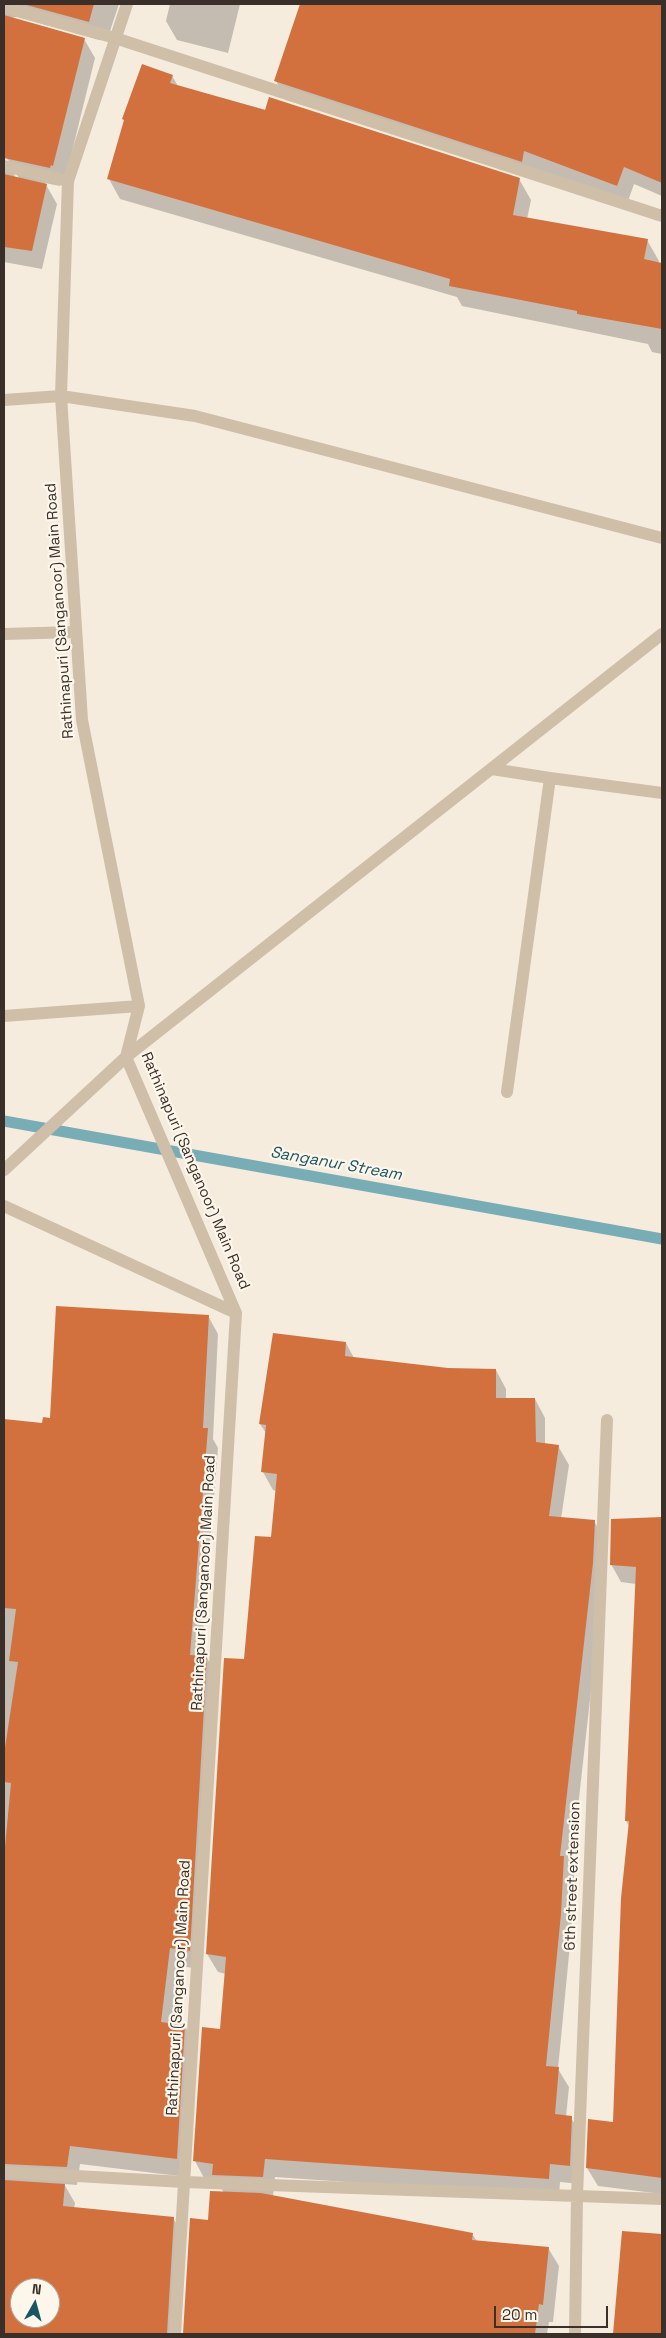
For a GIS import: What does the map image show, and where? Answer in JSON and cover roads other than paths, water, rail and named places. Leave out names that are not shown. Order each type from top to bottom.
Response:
[{"type":"street","name":"Rathinapuri (Sanganoor) Main Road","points":[[127,4],[68,181],[62,396],[82,720],[139,1006],[126,1057],[141,1087],[236,1312],[175,2334]]},
{"type":"street","points":[[4,7],[116,38],[662,216]]},
{"type":"street","points":[[4,166],[68,181]]},
{"type":"street","points":[[4,400],[62,396],[195,416],[662,538]]},
{"type":"street","points":[[4,634],[76,632]]},
{"type":"street","points":[[4,1170],[126,1057],[662,634]]},
{"type":"street","points":[[492,769],[662,793]]},
{"type":"street","points":[[507,1092],[550,778]]},
{"type":"street","points":[[4,1016],[139,1006]]},
{"type":"street","points":[[4,1206],[236,1312]]},
{"type":"street","name":"6th street extension","points":[[575,2334],[577,2196],[607,1420]]},
{"type":"street","points":[[4,2172],[184,2182],[662,2199]]},
{"type":"waterway","name":"Sanganur Stream","points":[[4,1121],[662,1239]]}]
